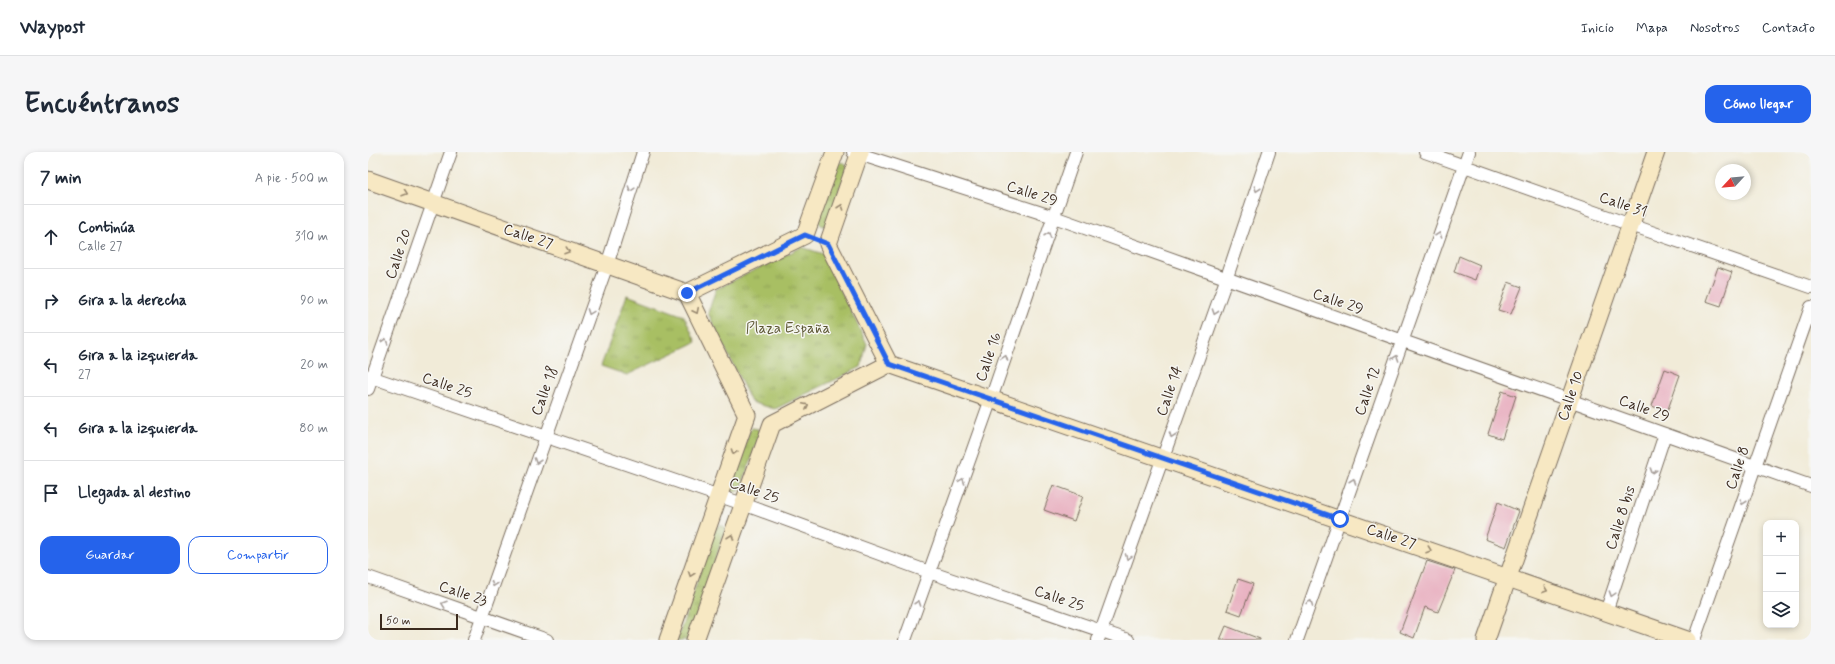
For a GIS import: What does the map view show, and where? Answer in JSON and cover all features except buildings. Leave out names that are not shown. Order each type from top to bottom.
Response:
[{"type":"street","name":"Calle 20","points":[[369,381],[451,152]]},
{"type":"street","name":"Calle 18","points":[[474,640],[607,265],[644,152]]},
{"type":"street","points":[[668,640],[746,415],[687,293],[805,235],[835,152]]},
{"type":"street","name":"Calle 16","points":[[905,640],[991,399],[1076,152]]},
{"type":"street","name":"Calle 14","points":[[1100,635],[1164,458],[1269,152]]},
{"type":"street","name":"Calle 31","points":[[1425,152],[1811,287]]},
{"type":"street","name":"Calle 12","points":[[1297,640],[1469,152]]},
{"type":"street","name":"Calle 10","points":[[1486,640],[1656,152]]},
{"type":"street","points":[[828,244],[857,153]]},
{"type":"street","name":"Calle 29","points":[[857,153],[1054,217],[1226,280],[1811,486]]},
{"type":"street","name":"Calle 27","points":[[368,180],[687,293]]},
{"type":"street","points":[[695,640],[772,424],[889,364],[828,244],[805,235]]},
{"type":"street","name":"Calle 8","points":[[1694,640],[1811,307]]},
{"type":"street","name":"Calle 27","points":[[889,364],[1687,640]]},
{"type":"street","name":"Calle 25","points":[[369,381],[546,436],[743,504],[1100,635],[1128,640]]},
{"type":"street","points":[[746,415],[772,424]]},
{"type":"street","name":"Calle 8 bis","points":[[1606,612],[1665,434]]},
{"type":"street","name":"Calle 23","points":[[368,577],[547,640]]},
{"type":"green space","points":[[843,162],[848,166],[827,225],[822,226],[818,222],[838,164]]},
{"type":"green space","name":"Plaza España","points":[[802,247],[823,254],[867,344],[861,367],[775,409],[751,402],[708,313],[716,289]]},
{"type":"green space","points":[[627,295],[684,316],[696,342],[627,375],[601,366]]},
{"type":"green space","points":[[752,428],[758,429],[760,435],[741,488],[739,491],[733,492],[730,488]]},
{"type":"green space","points":[[721,525],[726,528],[689,640],[677,640],[716,527]]},
{"type":"route","points":[[687,293],[805,235],[828,244],[889,364],[1340,519]]}]
